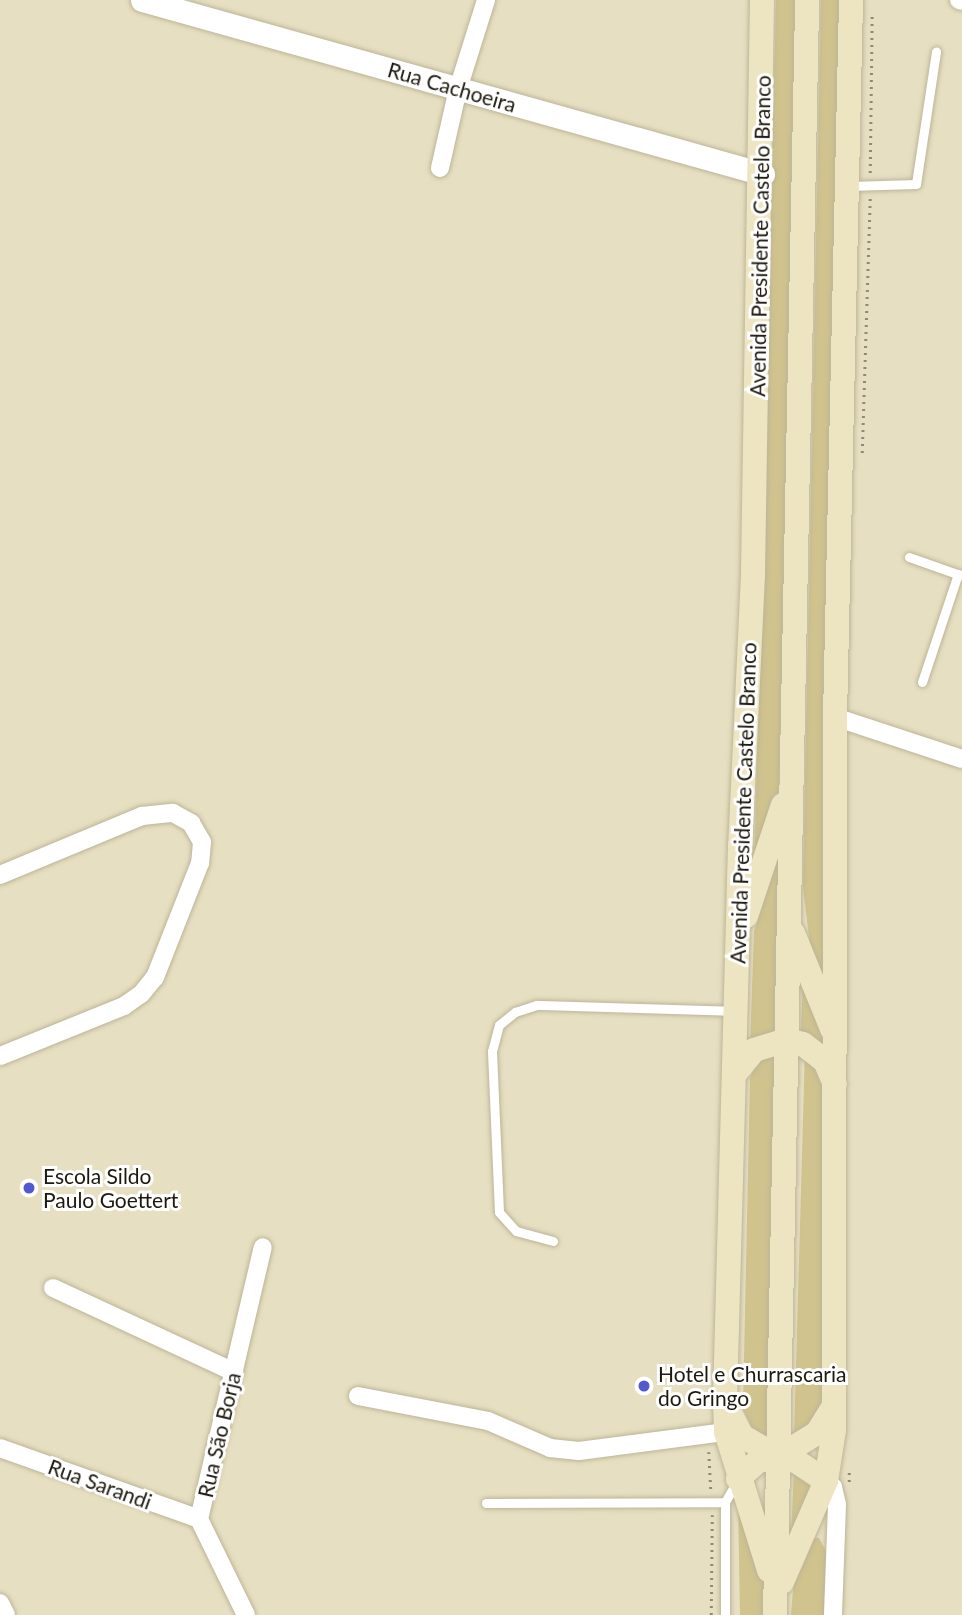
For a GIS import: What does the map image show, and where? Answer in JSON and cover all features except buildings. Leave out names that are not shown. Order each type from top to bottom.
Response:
[{"type":"main road","name":"Avenida Presidente Castelo Branco","points":[[762,0],[763,174],[753,574],[737,942],[725,1401],[726,1432],[776,1606]]},
{"type":"main road","name":"Avenida Presidente Castelo Branco","points":[[776,1606],[807,0]]},
{"type":"main road","points":[[776,1606],[802,1531],[826,1481],[833,1451],[837,1088],[835,717],[859,187],[851,0]]},
{"type":"main road","points":[[737,942],[790,785]]},
{"type":"main road","points":[[789,924],[837,1043]]},
{"type":"main road","points":[[734,1075],[754,1050],[786,1040],[803,1044],[825,1060],[837,1088]]},
{"type":"main road","points":[[725,1401],[743,1436],[778,1457],[796,1461],[826,1481]]},
{"type":"main road","points":[[738,1479],[758,1461],[778,1457],[817,1433],[833,1407]]},
{"type":"street","name":"Rua Cachoeira","points":[[142,0],[763,174]]},
{"type":"street","points":[[440,169],[458,89],[486,0]]},
{"type":"street","points":[[835,717],[962,759]]},
{"type":"street","points":[[0,875],[142,816],[173,813],[191,823],[202,842],[200,863],[148,985],[124,1006],[0,1056]]},
{"type":"street","name":"Rua São Borja","points":[[246,1615],[199,1519],[263,1247]]},
{"type":"street","points":[[53,1288],[234,1372]]},
{"type":"street","points":[[358,1396],[488,1421],[550,1448],[579,1451],[726,1432]]},
{"type":"street","name":"Rua Sarandi","points":[[0,1448],[199,1519]]},
{"type":"street","points":[[826,1481],[836,1498],[833,1615]]},
{"type":"street","points":[[802,1531],[824,1531],[836,1552]]},
{"type":"street","points":[[0,1603],[6,1615]]},
{"type":"lane","points":[[859,187],[912,186],[918,180],[936,51]]},
{"type":"lane","points":[[909,557],[960,575],[922,682]]},
{"type":"lane","points":[[553,1241],[516,1231],[499,1212],[492,1051],[499,1025],[515,1012],[537,1005],[736,1011]]},
{"type":"lane","points":[[725,1615],[725,1502],[738,1479]]},
{"type":"lane","points":[[486,1503],[725,1502]]},
{"type":"path","points":[[862,463],[859,187],[872,13]]},
{"type":"path","points":[[849,1466],[849,1494]]},
{"type":"shaded area","points":[[776,0],[797,0],[779,805],[754,881]]},
{"type":"shaded area","points":[[821,0],[846,0],[831,1008],[812,961],[803,888]]},
{"type":"shaded area","points":[[781,849],[778,1030],[750,1046],[754,931]]},
{"type":"shaded area","points":[[803,972],[831,1049],[801,1032]]},
{"type":"shaded area","points":[[805,1048],[822,1063],[823,1409],[794,1438]]},
{"type":"shaded area","points":[[777,1049],[770,1439],[752,1428],[743,1408],[750,1078],[758,1060]]},
{"type":"shaded area","points":[[794,1466],[817,1481],[791,1541]]},
{"type":"shaded area","points":[[738,1499],[764,1577],[764,1615],[740,1615]]},
{"type":"shaded area","points":[[813,1538],[819,1538],[829,1556],[826,1615],[791,1615],[794,1577]]},
{"type":"place","name":"Escola Sildo Paulo Goettert","points":[[29,1188]]},
{"type":"place","name":"Hotel e Churrascaria do Gringo","points":[[644,1386]]}]
